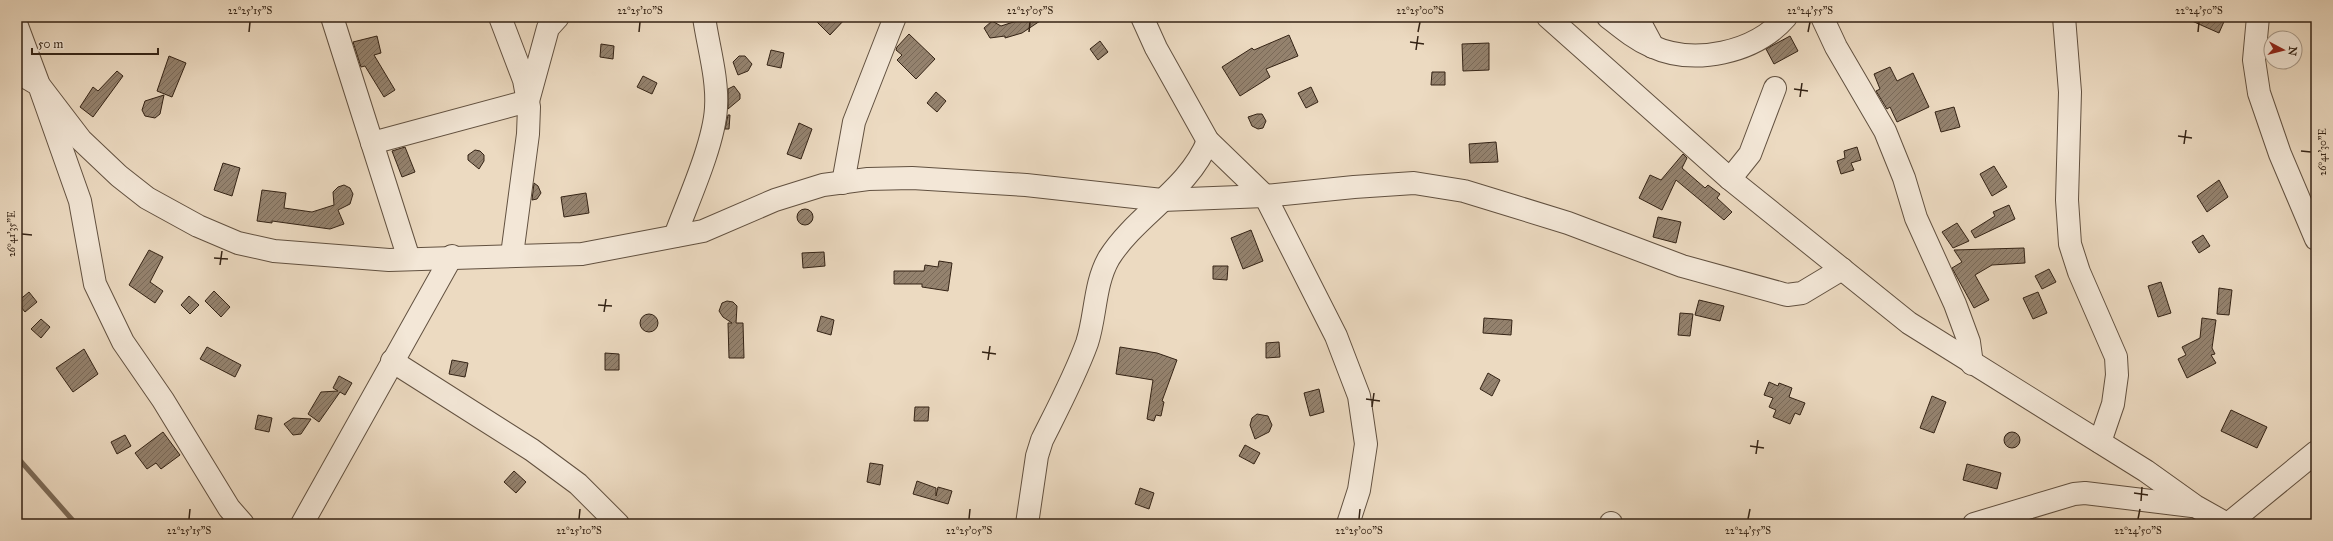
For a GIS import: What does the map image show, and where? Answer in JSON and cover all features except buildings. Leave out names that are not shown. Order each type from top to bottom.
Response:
[{"type":"street","points":[[332,17],[409,259]]},
{"type":"street","points":[[500,17],[524,80],[528,101],[528,134],[512,255]]},
{"type":"street","points":[[528,101],[548,28],[558,17]]},
{"type":"street","points":[[675,236],[711,137],[716,108],[713,67],[704,17]]},
{"type":"street","points":[[843,183],[854,122],[895,17]]},
{"type":"street","points":[[1142,17],[1160,54],[1208,141],[1265,196],[1321,304],[1359,396],[1366,444],[1359,490],[1348,524]]},
{"type":"street","points":[[1548,17],[1730,179],[1909,323],[1972,364],[2146,471],[2195,506],[2227,524],[2316,452]]},
{"type":"street","points":[[1608,17],[1637,40],[1652,47],[1691,56],[1706,56],[1738,48],[1765,35],[1786,17]]},
{"type":"street","points":[[1637,17],[1652,47]]},
{"type":"street","points":[[1822,17],[1836,47],[1885,130],[1904,178],[1916,218],[1955,304],[1969,342],[1972,364]]},
{"type":"street","points":[[2064,17],[2070,92],[2067,200],[2070,244],[2078,272],[2116,357],[2118,375],[2113,404],[2100,442]]},
{"type":"street","points":[[2258,17],[2254,60],[2259,93],[2280,154],[2314,229]]},
{"type":"street","points":[[17,26],[80,201],[95,284],[123,342],[163,400],[229,508],[243,524]]},
{"type":"street","points":[[17,72],[39,85],[81,140],[119,176],[148,198],[198,226],[238,243],[274,251],[339,257],[409,259],[452,256],[582,254],[703,231],[775,200],[823,186],[868,179],[920,179],[1026,185],[1162,200],[1265,196],[1414,183],[1464,191],[1568,223],[1682,266],[1787,295],[1802,293],[1842,268]]},
{"type":"street","points":[[1730,179],[1750,154],[1776,88]]},
{"type":"street","points":[[372,143],[528,101]]},
{"type":"street","points":[[1027,524],[1029,504],[1039,450],[1087,343],[1100,282],[1109,259],[1120,243],[1200,159],[1208,141]]},
{"type":"street","points":[[302,524],[452,256]]},
{"type":"street","points":[[392,361],[532,450],[578,484],[618,524]]},
{"type":"street","points":[[1974,524],[2080,493],[2103,494],[2195,506]]},
{"type":"waterway","points":[[17,457],[76,524]]}]
